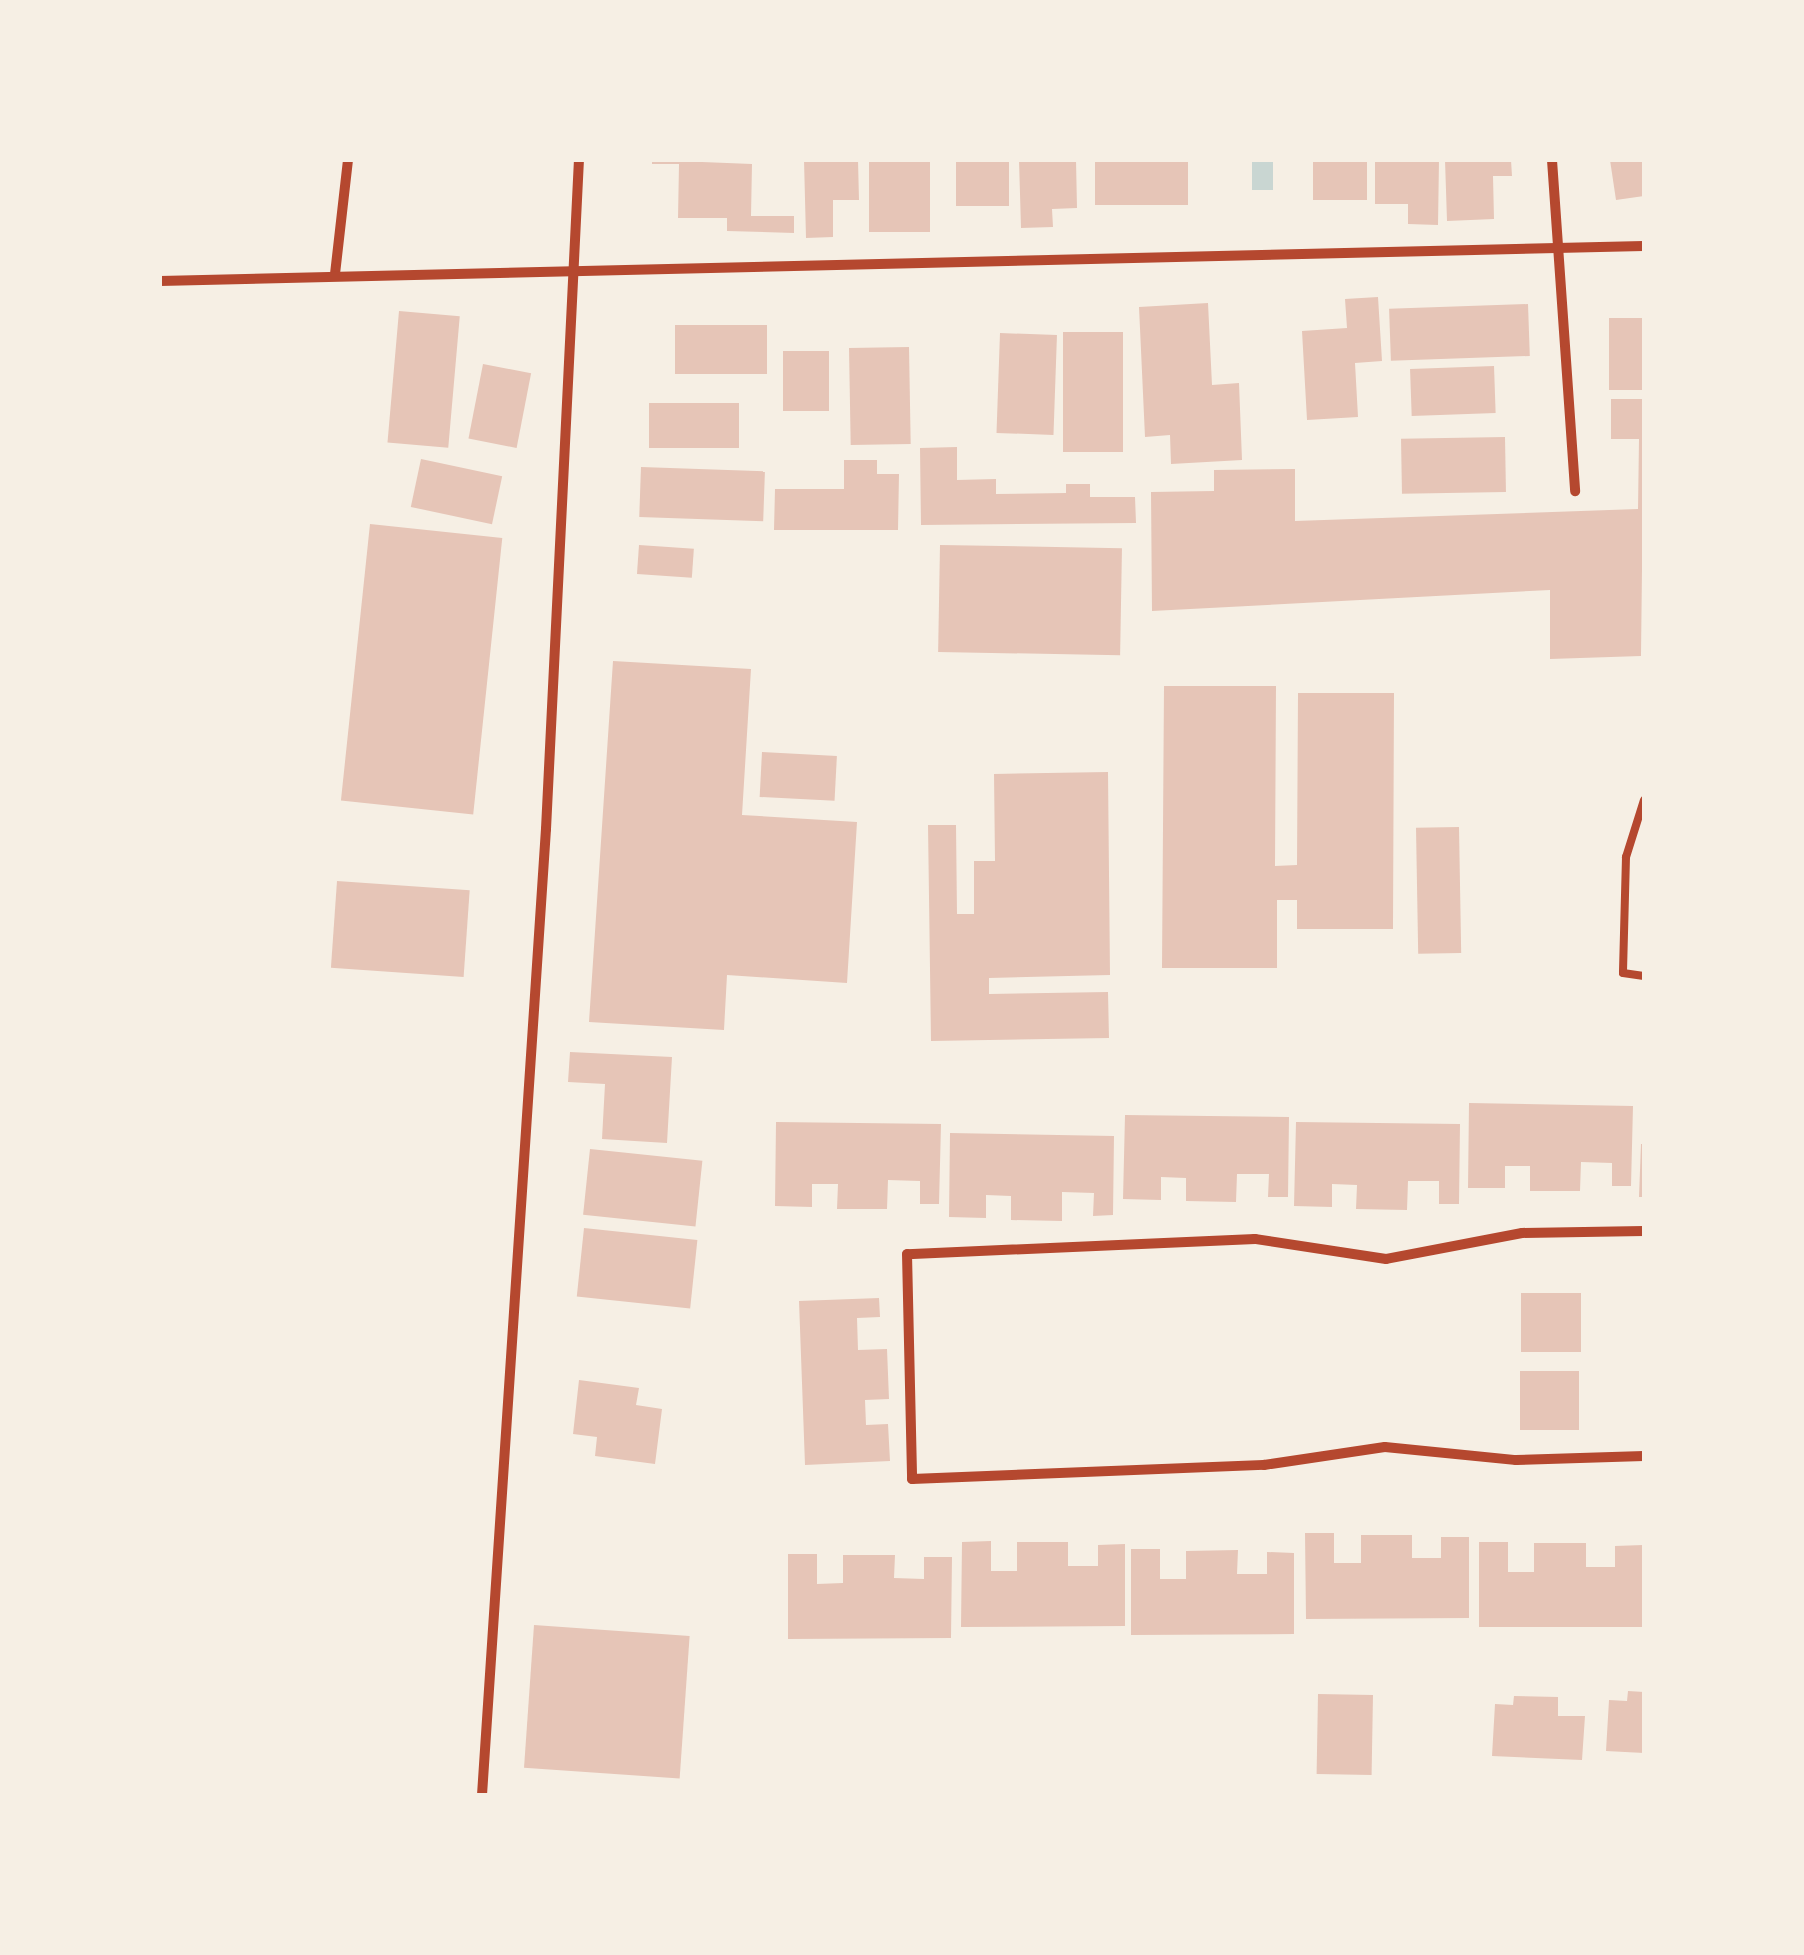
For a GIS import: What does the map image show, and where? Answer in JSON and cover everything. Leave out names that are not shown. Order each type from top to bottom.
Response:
[{"type":"street","points":[[335,274],[348,160]]},
{"type":"street","points":[[482,1795],[546,828],[579,160]]},
{"type":"street","points":[[1552,160],[1576,490]]},
{"type":"street","points":[[160,281],[573,268],[1644,246]]},
{"type":"street","points":[[1644,1231],[1522,1233],[1386,1259],[1255,1239],[907,1254],[912,1478],[1264,1465],[1386,1447],[1516,1460],[1644,1456]]},
{"type":"lane","points":[[1644,800],[1626,857],[1622,973],[1644,976]]},
{"type":"shaded area","points":[[1252,160],[1273,160],[1273,190],[1252,190]]},
{"type":"building","points":[[652,160],[752,164],[751,216],[794,216],[794,233],[727,231],[727,218],[678,218],[679,164],[652,164]]},
{"type":"building","points":[[804,160],[858,160],[859,200],[833,200],[833,237],[806,238]]},
{"type":"building","points":[[869,160],[930,160],[930,232],[869,232]]},
{"type":"building","points":[[956,160],[1009,160],[1009,206],[956,206]]},
{"type":"building","points":[[1019,160],[1076,160],[1077,208],[1052,209],[1053,227],[1021,228]]},
{"type":"building","points":[[1095,160],[1188,160],[1188,205],[1095,205]]},
{"type":"building","points":[[1313,160],[1367,160],[1367,200],[1313,200]]},
{"type":"building","points":[[1375,160],[1439,160],[1438,225],[1408,224],[1408,204],[1375,204]]},
{"type":"building","points":[[1445,160],[1511,160],[1512,176],[1493,176],[1494,219],[1447,221]]},
{"type":"building","points":[[1610,160],[1644,160],[1644,196],[1616,200]]},
{"type":"building","points":[[1378,297],[1382,361],[1355,363],[1358,417],[1307,420],[1302,331],[1347,328],[1345,299]]},
{"type":"building","points":[[1208,303],[1212,385],[1239,383],[1242,460],[1171,464],[1170,435],[1145,437],[1139,307]]},
{"type":"building","points":[[1528,304],[1530,356],[1391,361],[1389,309]]},
{"type":"building","points":[[399,311],[460,316],[448,448],[387,442]]},
{"type":"building","points":[[1609,318],[1644,318],[1644,390],[1609,390]]},
{"type":"building","points":[[675,325],[767,325],[767,374],[675,374]]},
{"type":"building","points":[[1063,332],[1123,332],[1123,452],[1063,452]]},
{"type":"building","points":[[1000,333],[1057,335],[1053,435],[997,433]]},
{"type":"building","points":[[909,347],[911,444],[851,445],[849,348]]},
{"type":"building","points":[[783,351],[829,351],[829,411],[783,411]]},
{"type":"building","points":[[483,364],[531,373],[517,448],[468,439]]},
{"type":"building","points":[[1494,366],[1496,413],[1412,416],[1410,369]]},
{"type":"building","points":[[1611,399],[1644,399],[1641,656],[1550,659],[1550,590],[1152,611],[1151,492],[1214,491],[1214,470],[1295,469],[1295,521],[1638,509],[1639,439],[1611,439]]},
{"type":"building","points":[[649,403],[739,403],[739,448],[649,448]]},
{"type":"building","points":[[1505,437],[1506,492],[1402,494],[1401,439]]},
{"type":"building","points":[[957,447],[957,480],[996,479],[996,494],[1066,493],[1066,484],[1090,484],[1090,497],[1135,497],[1136,523],[921,525],[920,448]]},
{"type":"building","points":[[421,459],[502,476],[492,524],[411,507]]},
{"type":"building","points":[[844,460],[877,460],[877,474],[899,474],[898,530],[774,530],[775,489],[844,489]]},
{"type":"building","points":[[641,467],[765,471],[763,521],[639,517]]},
{"type":"building","points":[[370,524],[502,538],[473,814],[341,800]]},
{"type":"building","points":[[639,545],[694,549],[692,578],[637,574]]},
{"type":"building","points":[[940,545],[1122,548],[1120,655],[938,652]]},
{"type":"building","points":[[613,661],[751,669],[742,815],[857,822],[847,983],[727,975],[724,1030],[589,1022]]},
{"type":"building","points":[[1164,686],[1276,686],[1275,866],[1297,865],[1298,693],[1394,693],[1393,929],[1297,929],[1297,900],[1277,900],[1277,968],[1162,968]]},
{"type":"building","points":[[762,752],[837,756],[835,801],[760,797]]},
{"type":"building","points":[[1108,772],[1110,975],[989,978],[989,994],[1108,992],[1109,1038],[931,1041],[928,825],[956,825],[957,914],[974,914],[974,861],[995,861],[994,774]]},
{"type":"building","points":[[1459,827],[1461,953],[1418,954],[1416,828]]},
{"type":"building","points":[[337,881],[470,890],[464,977],[331,968]]},
{"type":"building","points":[[570,1052],[672,1057],[667,1143],[602,1139],[605,1084],[568,1082]]},
{"type":"building","points":[[1469,1103],[1633,1106],[1631,1186],[1612,1186],[1612,1163],[1581,1162],[1580,1191],[1530,1191],[1530,1166],[1505,1166],[1505,1188],[1468,1188]]},
{"type":"building","points":[[1125,1115],[1289,1117],[1288,1197],[1268,1197],[1269,1174],[1237,1174],[1236,1202],[1186,1201],[1186,1178],[1161,1177],[1161,1200],[1123,1199]]},
{"type":"building","points":[[776,1122],[941,1124],[939,1204],[920,1204],[920,1181],[888,1180],[887,1209],[837,1209],[838,1184],[812,1184],[812,1207],[775,1206]]},
{"type":"building","points":[[1296,1122],[1460,1124],[1459,1204],[1439,1204],[1439,1181],[1408,1181],[1407,1210],[1356,1209],[1357,1185],[1332,1184],[1332,1207],[1294,1206]]},
{"type":"building","points":[[950,1133],[1114,1136],[1113,1215],[1093,1216],[1094,1193],[1062,1192],[1062,1221],[1011,1220],[1011,1196],[986,1195],[986,1218],[949,1217]]},
{"type":"building","points":[[1644,1144],[1644,1197],[1639,1197]]},
{"type":"building","points":[[590,1149],[702,1161],[695,1226],[583,1215]]},
{"type":"building","points":[[584,1228],[697,1240],[690,1309],[577,1297]]},
{"type":"building","points":[[1521,1293],[1581,1293],[1581,1352],[1521,1352]]},
{"type":"building","points":[[879,1298],[880,1317],[857,1318],[858,1350],[887,1349],[889,1399],[865,1400],[866,1425],[888,1424],[890,1461],[805,1465],[799,1301]]},
{"type":"building","points":[[1520,1371],[1579,1371],[1579,1430],[1520,1430]]},
{"type":"building","points":[[579,1380],[639,1388],[636,1405],[662,1409],[655,1464],[595,1456],[597,1437],[573,1434]]},
{"type":"building","points":[[1305,1533],[1334,1533],[1334,1563],[1361,1563],[1361,1535],[1412,1535],[1412,1558],[1441,1558],[1441,1537],[1469,1537],[1469,1618],[1306,1619]]},
{"type":"building","points":[[991,1541],[991,1571],[1017,1571],[1017,1542],[1068,1542],[1068,1566],[1098,1566],[1098,1545],[1125,1544],[1125,1626],[961,1627],[962,1542]]},
{"type":"building","points":[[1479,1542],[1508,1542],[1508,1572],[1534,1572],[1534,1543],[1586,1543],[1586,1567],[1615,1567],[1615,1546],[1643,1545],[1643,1627],[1479,1627]]},
{"type":"building","points":[[1131,1549],[1160,1549],[1160,1579],[1186,1579],[1186,1551],[1238,1550],[1237,1574],[1267,1574],[1267,1552],[1294,1553],[1294,1634],[1131,1635]]},
{"type":"building","points":[[788,1554],[817,1554],[817,1584],[843,1583],[843,1555],[895,1555],[894,1578],[924,1579],[924,1557],[952,1557],[951,1638],[788,1639]]},
{"type":"building","points":[[534,1625],[690,1636],[680,1779],[524,1768]]},
{"type":"building","points":[[1628,1691],[1644,1692],[1644,1753],[1606,1751],[1609,1700],[1627,1701]]},
{"type":"building","points":[[1318,1694],[1373,1695],[1372,1775],[1317,1774]]},
{"type":"building","points":[[1514,1696],[1558,1697],[1558,1716],[1585,1716],[1582,1760],[1492,1756],[1495,1704],[1513,1705]]}]
